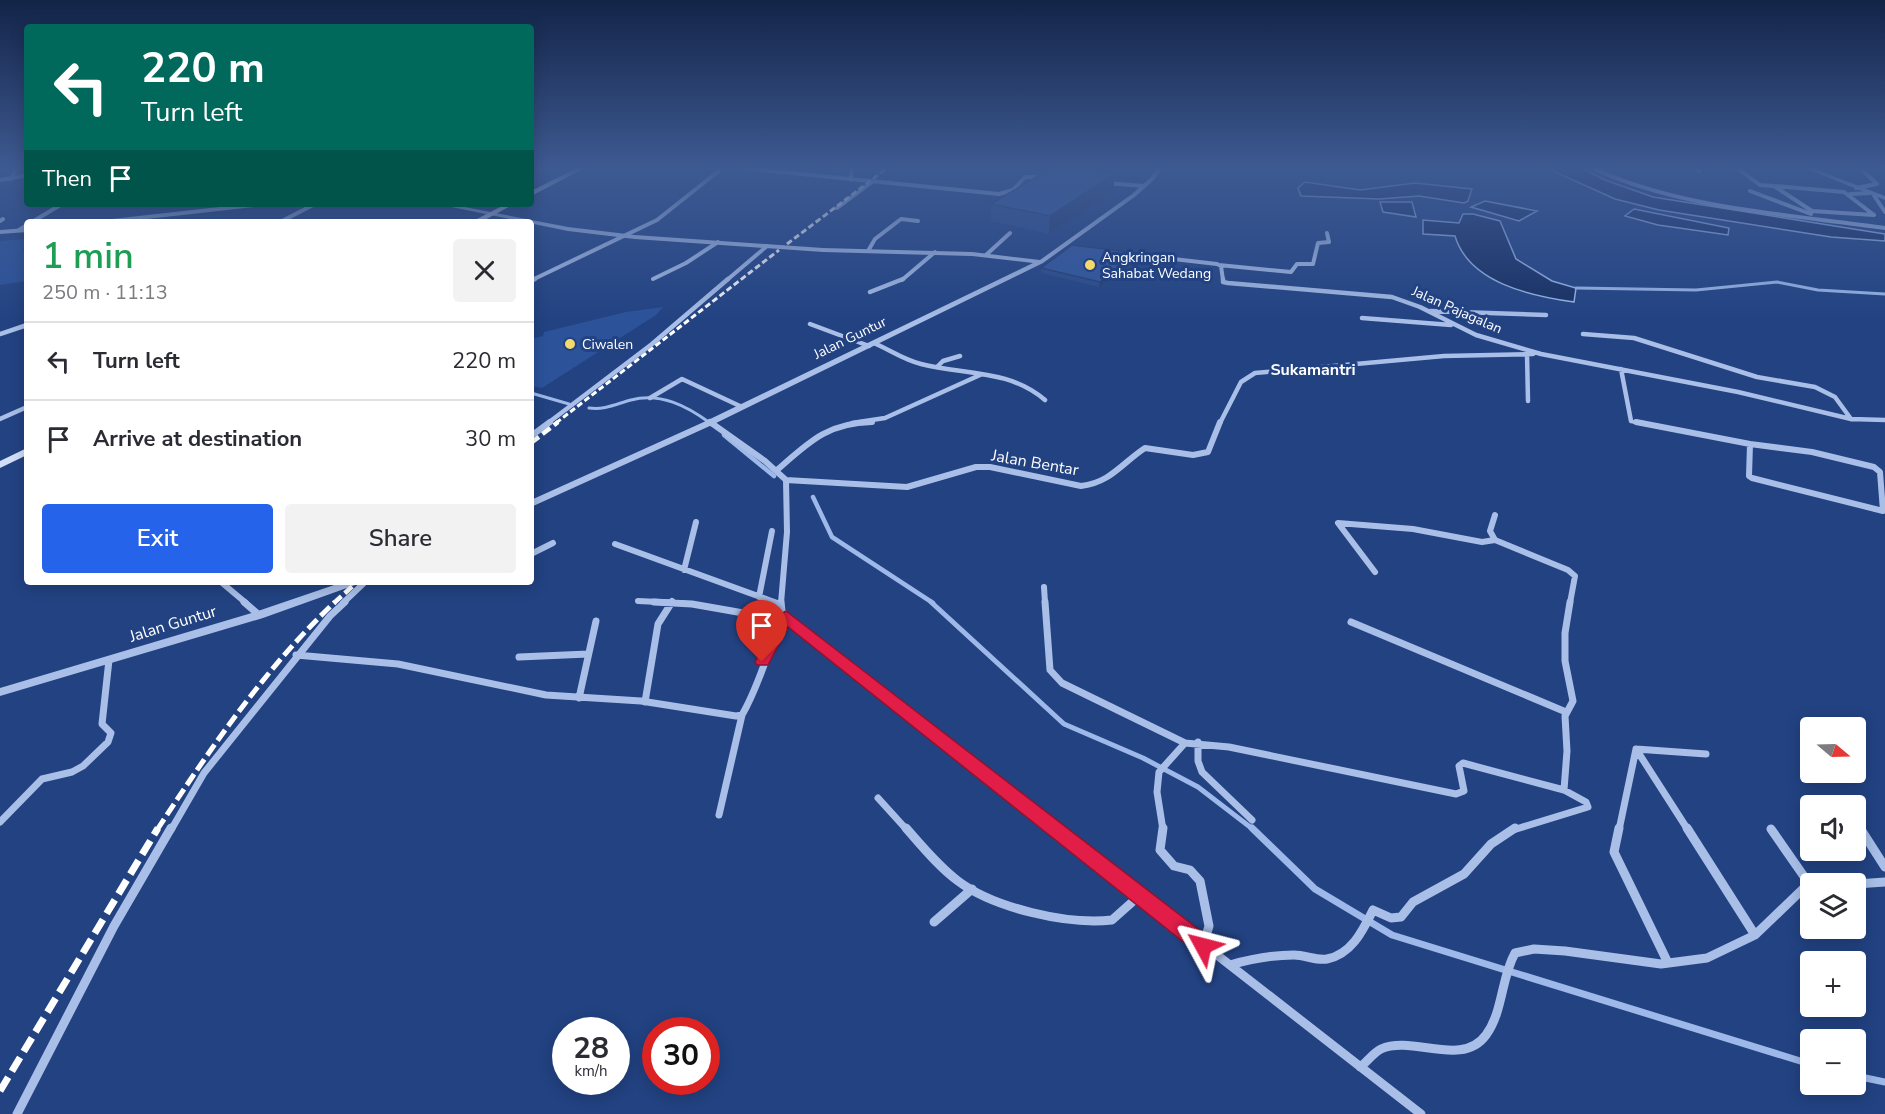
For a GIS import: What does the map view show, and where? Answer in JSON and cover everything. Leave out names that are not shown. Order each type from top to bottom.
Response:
[{"type":"main road","points":[[0,465],[24,453]]},
{"type":"street","points":[[534,280],[658,218]]},
{"type":"street","name":"Jalan Guntur","points":[[534,503],[710,423],[1041,262],[1101,218]]},
{"type":"street","points":[[1815,218],[1885,228]]},
{"type":"street","points":[[1824,218],[1830,220]]},
{"type":"street","points":[[868,251],[875,240],[901,219],[918,221]]},
{"type":"street","points":[[534,222],[625,236],[767,246],[986,255],[1041,262]]},
{"type":"street","points":[[0,232],[24,228]]},
{"type":"street","points":[[986,255],[1010,232]]},
{"type":"street","points":[[1119,253],[1291,272],[1297,264],[1313,264],[1318,243],[1329,242],[1327,233]]},
{"type":"street","points":[[653,279],[686,263],[718,242]]},
{"type":"street","points":[[1064,245],[1077,247]]},
{"type":"street","points":[[534,434],[652,344],[767,246]]},
{"type":"street","points":[[870,292],[901,281],[935,252]]},
{"type":"street","name":"Jalan Pajagalan","points":[[1219,265],[1225,283],[1392,297],[1430,311],[1476,335],[1541,354],[1738,392],[1851,419],[1885,420]]},
{"type":"street","points":[[1430,311],[1546,315]]},
{"type":"street","points":[[1362,318],[1454,325]]},
{"type":"street","points":[[810,324],[917,363],[1025,384],[1036,390],[1045,400]]},
{"type":"street","points":[[0,334],[24,326]]},
{"type":"street","points":[[1583,334],[1634,338],[1678,350],[1757,377],[1815,387],[1834,397],[1851,419]]},
{"type":"street","points":[[1527,354],[1528,401]]},
{"type":"street","name":"Jalan Bentar","points":[[786,480],[908,487],[976,467],[990,467],[1081,486],[1096,486],[1106,482],[1145,448],[1193,455],[1208,452],[1230,401],[1241,382],[1255,373],[1444,356],[1541,354]]},
{"type":"street","points":[[937,367],[943,361],[960,356]]},
{"type":"street","points":[[1621,369],[1631,421],[1750,444],[1812,452],[1877,468],[1880,472],[1884,515],[1752,478],[1749,476],[1750,444]]},
{"type":"street","points":[[777,470],[818,434],[856,422],[872,422],[885,418],[980,375]]},
{"type":"street","points":[[650,398],[682,379],[742,407]]},
{"type":"street","points":[[0,419],[24,408]]},
{"type":"street","points":[[710,423],[777,470],[786,480],[788,532],[781,605],[784,618],[762,662],[752,698],[742,715],[719,815]]},
{"type":"street","points":[[1495,515],[1490,531],[1496,540]]},
{"type":"street","points":[[684,570],[696,522]]},
{"type":"street","points":[[1375,572],[1338,523],[1413,529],[1482,542],[1496,540],[1569,570],[1575,576],[1565,633],[1565,661],[1573,701],[1566,712],[1564,790]]},
{"type":"street","points":[[759,597],[772,531]]},
{"type":"street","points":[[534,553],[554,543]]},
{"type":"street","points":[[615,544],[781,605]]},
{"type":"street","points":[[224,585],[259,615]]},
{"type":"street","name":"Jalan Guntur","points":[[0,692],[259,615],[345,585]]},
{"type":"street","points":[[19,1109],[114,926],[204,772],[296,655],[330,616],[362,585]]},
{"type":"street","points":[[1044,587],[1050,670],[1062,683],[1185,743],[1198,742],[1387,777],[1456,794],[1464,791],[1459,766],[1463,763],[1564,790],[1586,802],[1588,807],[1519,826],[1491,844],[1464,874],[1448,885],[1413,902],[1401,917],[1391,918],[1372,910],[1359,937],[1346,950],[1326,959],[1296,956],[1254,958],[1230,965]]},
{"type":"street","points":[[638,600],[672,602],[784,618],[1421,1114]]},
{"type":"street","points":[[645,702],[658,624],[672,602]]},
{"type":"street","points":[[579,698],[596,621]]},
{"type":"street","points":[[1351,622],[1566,712]]},
{"type":"street","points":[[519,657],[588,654]]},
{"type":"street","points":[[296,655],[398,664],[507,688],[579,698],[645,702],[742,715]]},
{"type":"street","points":[[0,822],[39,782],[78,769],[108,742],[111,733],[102,724],[109,660]]},
{"type":"street","points":[[1198,742],[1198,761],[1202,772],[1252,820]]},
{"type":"street","points":[[1185,743],[1159,772],[1157,792],[1164,822],[1160,850],[1174,866],[1190,870],[1200,881],[1209,926],[1203,946]]},
{"type":"street","points":[[1636,749],[1706,754]]},
{"type":"street","points":[[1636,749],[1755,935]]},
{"type":"street","points":[[1636,749],[1614,852],[1668,963]]},
{"type":"street","points":[[878,798],[949,873],[972,890],[1053,917],[1088,922],[1114,919],[1139,896]]},
{"type":"street","points":[[1771,829],[1801,873]]},
{"type":"street","points":[[1866,838],[1885,867]]},
{"type":"street","points":[[1866,883],[1885,882]]},
{"type":"street","points":[[934,921],[972,890]]},
{"type":"street","points":[[1360,1066],[1382,1049],[1458,1049],[1478,1044],[1490,1028],[1510,961],[1515,954],[1534,949],[1668,963],[1707,958],[1755,935],[1800,892]]},
{"type":"shaded area","points":[[1461,218],[1488,218],[1500,221],[1516,259],[1552,281],[1576,288],[1574,302],[1539,296],[1504,284],[1487,276],[1473,265],[1462,252],[1455,236],[1423,234],[1423,220],[1459,223]]},
{"type":"shaded area","points":[[1509,218],[1524,218],[1519,221]]},
{"type":"shaded area","points":[[1632,218],[1679,218],[1729,228],[1728,235],[1658,225]]},
{"type":"shaded area","points":[[1710,218],[1785,218],[1885,234],[1885,241],[1831,237]]},
{"type":"shaded area","points":[[24,239],[22,250],[24,251],[24,281],[0,285],[0,241]]},
{"type":"shaded area","name":"Ciwalen","points":[[663,307],[656,315],[542,388],[534,387],[534,338],[543,336],[544,332],[626,312]]},
{"type":"building","name":"Angkringan Sahabat Wedang","points":[[1072,245],[1136,253],[1100,282],[1041,268]]},
{"type":"waterway","points":[[1576,288],[1696,290],[1777,282],[1818,290],[1885,294]]},
{"type":"waterway","points":[[534,394],[569,404]]},
{"type":"waterway","points":[[589,408],[605,407],[642,398],[663,399],[683,406],[710,423]]},
{"type":"waterway","points":[[724,435],[774,476]]},
{"type":"waterway","points":[[813,497],[832,537],[933,603]]},
{"type":"waterway","points":[[931,602],[1064,724],[1143,758],[1198,787],[1254,830]]},
{"type":"waterway","points":[[1252,828],[1315,889],[1392,935],[1800,1061]]},
{"type":"waterway","points":[[1866,1078],[1885,1082]]},
{"type":"railway","points":[[787,244],[821,218]]},
{"type":"railway","points":[[556,423],[779,250]]},
{"type":"railway","points":[[534,441],[558,422]]},
{"type":"railway","points":[[334,603],[354,585]]},
{"type":"railway","points":[[157,830],[197,769],[240,710],[285,654],[335,602]]},
{"type":"railway","points":[[0,1091],[158,828]]},
{"type":"place","name":"Angkringan Sahabat Wedang","points":[[1090,265]]},
{"type":"place","name":"Ciwalen","points":[[570,344]]},
{"type":"district","name":"Sukamantri","points":[[1313,370]]},
{"type":"route","points":[[762,662],[773,637],[786,616],[804,634],[1203,946]]}]
